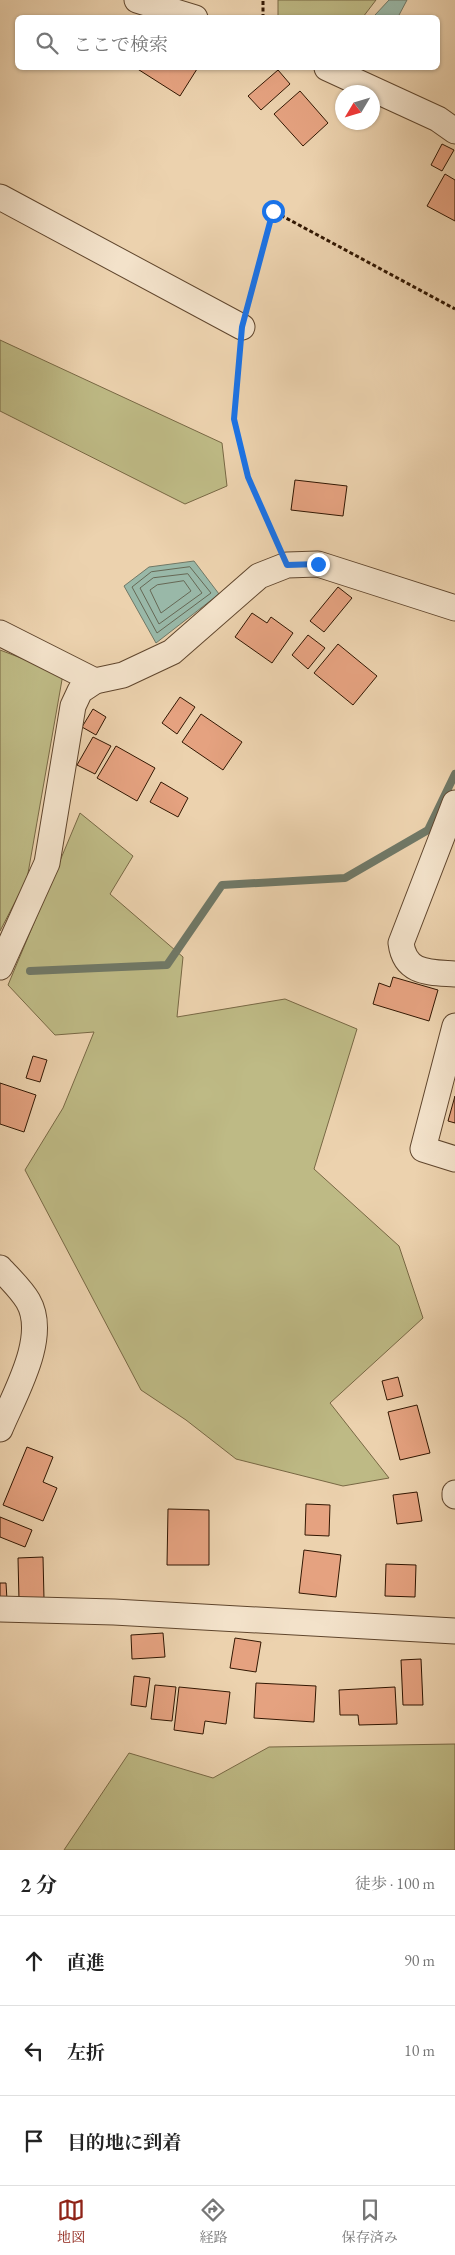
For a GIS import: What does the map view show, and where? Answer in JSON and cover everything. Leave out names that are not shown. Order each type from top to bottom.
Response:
[{"type":"street","points":[[136,0],[185,15]]},
{"type":"street","points":[[331,70],[438,119],[455,131]]},
{"type":"street","points":[[0,197],[242,327]]},
{"type":"street","points":[[0,967],[46,863],[73,706],[80,691],[94,681],[123,675],[172,652],[259,576],[287,565],[318,564],[455,608]]},
{"type":"street","points":[[0,633],[94,681]]},
{"type":"street","points":[[455,803],[401,943],[402,953],[410,966],[427,972],[455,974]]},
{"type":"street","points":[[455,1026],[423,1149],[455,1159]]},
{"type":"street","points":[[0,1268],[28,1301],[35,1322],[30,1359],[0,1429]]},
{"type":"street","points":[[0,1608],[114,1612],[455,1631]]},
{"type":"path","points":[[263,0],[263,15]]},
{"type":"path","points":[[287,565],[248,477],[234,419],[242,327],[273,211],[455,309]]},
{"type":"shaded area","points":[[278,0],[376,0],[365,15],[278,15]]},
{"type":"shaded area","points":[[0,340],[222,443],[227,486],[185,504],[0,411]]},
{"type":"shaded area","points":[[0,650],[63,674],[27,879],[0,931]]},
{"type":"shaded area","points":[[80,813],[133,856],[110,894],[183,957],[177,1017],[285,999],[357,1029],[314,1169],[399,1246],[423,1318],[330,1403],[389,1478],[343,1486],[236,1459],[186,1420],[141,1390],[25,1170],[63,1108],[94,1032],[55,1035],[8,985]]},
{"type":"shaded area","points":[[455,1744],[455,1850],[64,1850],[129,1753],[213,1778],[269,1747]]},
{"type":"water","points":[[389,0],[407,0],[399,15],[375,15]]},
{"type":"water","points":[[194,561],[219,594],[156,643],[124,586],[149,567]]},
{"type":"building","points":[[139,70],[196,70],[180,96]]},
{"type":"building","points":[[278,70],[290,84],[261,110],[248,96]]},
{"type":"building","points":[[300,91],[328,123],[303,146],[274,114]]},
{"type":"building","points":[[442,144],[454,150],[442,171],[431,165]]},
{"type":"building","points":[[445,174],[455,180],[455,221],[427,206]]},
{"type":"building","points":[[295,480],[347,486],[343,516],[291,510]]},
{"type":"building","points":[[338,587],[352,598],[324,632],[310,621]]},
{"type":"building","points":[[252,613],[267,623],[271,617],[293,633],[272,663],[235,637]]},
{"type":"building","points":[[308,635],[325,648],[308,669],[292,655]]},
{"type":"building","points":[[338,644],[377,676],[353,705],[314,673]]},
{"type":"building","points":[[180,697],[195,707],[177,734],[162,723]]},
{"type":"building","points":[[93,709],[106,717],[96,735],[82,727]]},
{"type":"building","points":[[201,714],[242,742],[223,770],[182,742]]},
{"type":"building","points":[[93,737],[111,746],[95,774],[77,765]]},
{"type":"building","points":[[116,746],[155,768],[137,801],[97,778]]},
{"type":"building","points":[[161,782],[188,798],[178,817],[150,802]]},
{"type":"building","points":[[393,977],[438,990],[429,1021],[373,1004],[379,983],[390,987]]},
{"type":"building","points":[[33,1056],[47,1060],[40,1082],[26,1078]]},
{"type":"building","points":[[0,1083],[36,1095],[24,1132],[0,1124]]},
{"type":"building","points":[[455,1096],[455,1123],[448,1121]]},
{"type":"building","points":[[398,1377],[403,1396],[387,1400],[382,1381]]},
{"type":"building","points":[[417,1405],[430,1453],[400,1460],[388,1412]]},
{"type":"building","points":[[27,1447],[53,1457],[43,1482],[57,1488],[43,1521],[3,1505]]},
{"type":"building","points":[[417,1492],[422,1521],[397,1524],[393,1495]]},
{"type":"building","points":[[306,1504],[330,1505],[329,1536],[305,1535]]},
{"type":"building","points":[[168,1509],[209,1510],[209,1565],[167,1565]]},
{"type":"building","points":[[0,1517],[32,1530],[25,1547],[0,1537]]},
{"type":"building","points":[[304,1550],[341,1555],[336,1597],[299,1593]]},
{"type":"building","points":[[43,1557],[44,1599],[19,1600],[18,1558]]},
{"type":"building","points":[[386,1564],[416,1565],[415,1597],[385,1596]]},
{"type":"building","points":[[0,1583],[6,1583],[7,1600],[0,1600]]},
{"type":"building","points":[[163,1633],[165,1657],[132,1659],[131,1635]]},
{"type":"building","points":[[235,1638],[261,1642],[256,1672],[230,1668]]},
{"type":"building","points":[[421,1659],[423,1705],[403,1705],[401,1660]]},
{"type":"building","points":[[134,1676],[150,1678],[146,1707],[131,1705]]},
{"type":"building","points":[[256,1683],[316,1686],[314,1722],[254,1718]]},
{"type":"building","points":[[155,1685],[176,1687],[172,1721],[151,1719]]},
{"type":"building","points":[[179,1687],[230,1692],[226,1724],[205,1721],[203,1734],[174,1730]]},
{"type":"building","points":[[395,1687],[397,1724],[359,1725],[358,1715],[340,1715],[339,1690]]},
{"type":"waterway","points":[[30,971],[167,965],[222,885],[345,878],[428,830],[455,774]]},
{"type":"route","points":[[273,211],[242,327],[234,419],[248,477],[287,565],[318,564]]}]
